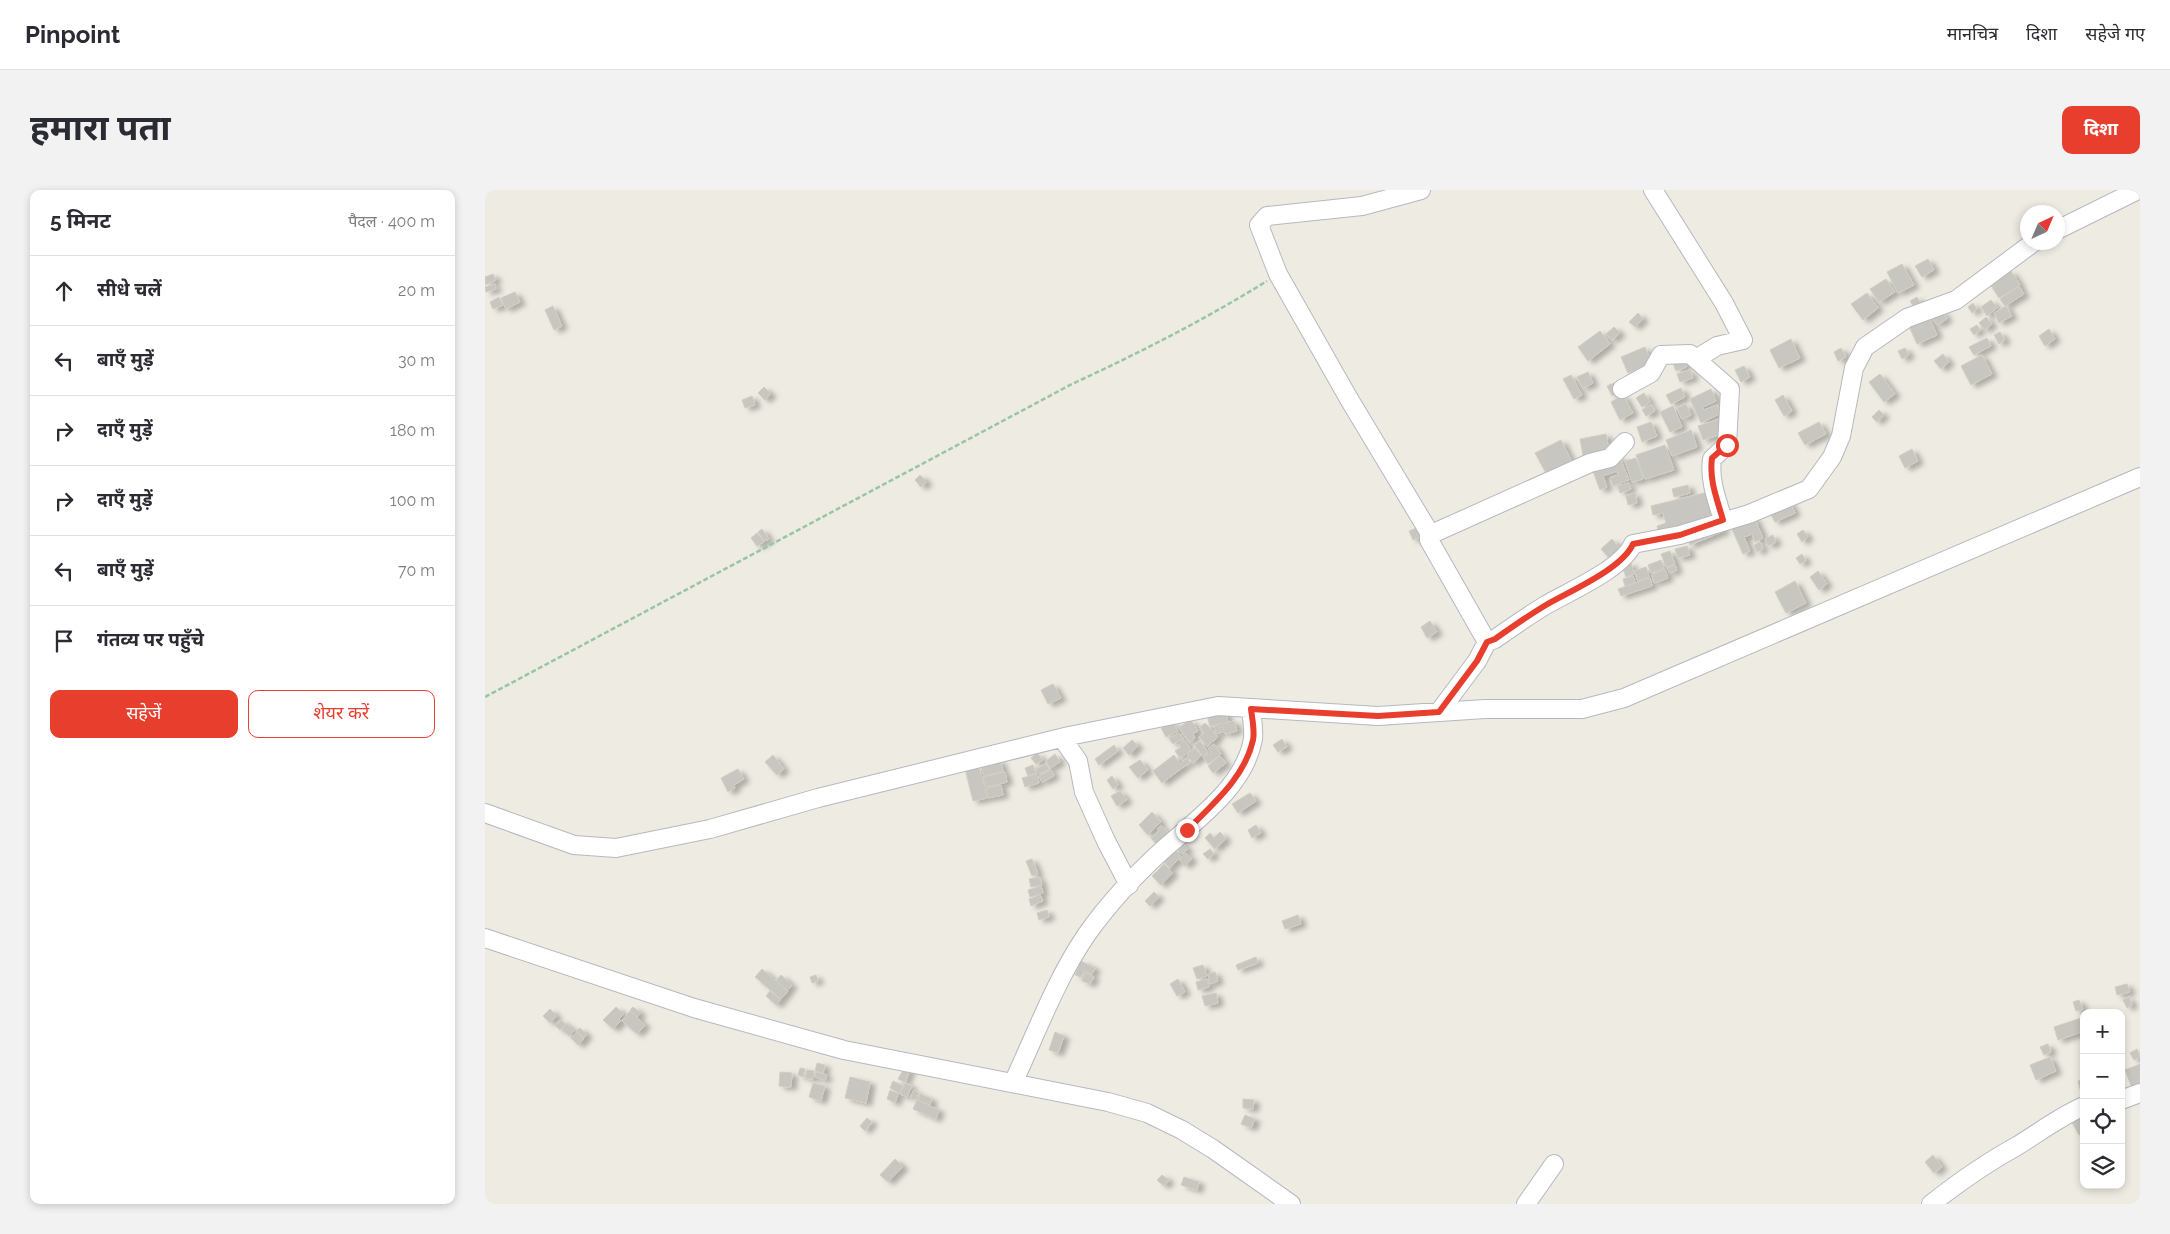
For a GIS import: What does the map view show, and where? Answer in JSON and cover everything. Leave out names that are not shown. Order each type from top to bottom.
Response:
[{"type":"street","points":[[1421,190],[1362,206],[1267,216],[1260,222],[1259,229],[1278,274],[1358,416],[1429,532],[1429,540],[1487,642]]},
{"type":"street","points":[[1653,190],[1724,303],[1743,340],[1717,346],[1696,359]]},
{"type":"street","points":[[2065,226],[2138,190]]},
{"type":"street","points":[[1439,712],[1477,661],[1487,642],[1495,639],[1545,605],[1607,570],[1629,553],[1633,544],[1680,535],[1723,520],[1749,514],[1809,489],[1823,473],[1841,436],[1854,368],[1865,346],[1907,318],[1956,300],[2022,250]]},
{"type":"street","points":[[1622,389],[1651,373],[1661,356],[1690,354],[1727,385],[1731,394],[1727,445],[1712,458],[1710,468],[1710,478],[1723,520]]},
{"type":"street","points":[[1429,532],[1436,532],[1590,463],[1610,458],[1625,442]]},
{"type":"street","points":[[485,813],[574,845],[616,848],[710,829],[818,798],[1062,738],[1218,706],[1378,716],[1485,709],[1582,709],[1624,698],[2140,476]]},
{"type":"street","points":[[1013,1083],[1077,950],[1103,914],[1129,885],[1227,789],[1246,757],[1253,739],[1251,709]]},
{"type":"street","points":[[1062,738],[1078,761],[1084,792],[1105,841],[1129,885]]},
{"type":"street","points":[[485,938],[694,1008],[844,1050],[1107,1102],[1147,1113],[1213,1149],[1291,1204]]},
{"type":"street","points":[[2124,1099],[2140,1093]]},
{"type":"street","points":[[1931,1204],[1993,1158],[2018,1145],[2063,1115],[2080,1108]]},
{"type":"street","points":[[1526,1204],[1554,1164]]},
{"type":"path","points":[[485,698],[1072,384],[1159,344],[1213,315],[1278,274]]},
{"type":"building","points":[[1928,259],[1934,270],[1922,277],[1915,266]]},
{"type":"building","points":[[1902,264],[1914,285],[1898,293],[1887,272]]},
{"type":"building","points":[[2011,271],[2020,285],[1999,298],[1990,284]]},
{"type":"building","points":[[493,274],[496,280],[485,285],[485,277]]},
{"type":"building","points":[[1886,279],[1895,292],[1879,302],[1870,289]]},
{"type":"building","points":[[495,284],[496,289],[486,292],[485,287]]},
{"type":"building","points":[[2019,286],[2024,294],[2005,306],[2000,299]]},
{"type":"building","points":[[515,292],[520,302],[506,309],[501,298]]},
{"type":"building","points":[[1867,293],[1878,308],[1863,320],[1851,304]]},
{"type":"building","points":[[499,297],[503,305],[493,309],[490,302]]},
{"type":"building","points":[[1917,297],[1922,305],[1915,309],[1910,301]]},
{"type":"building","points":[[1991,300],[1997,308],[1987,316],[1981,307]]},
{"type":"building","points":[[1973,303],[1977,309],[1972,313],[1968,307]]},
{"type":"building","points":[[553,306],[562,326],[554,330],[545,310]]},
{"type":"building","points":[[2006,306],[2012,316],[1999,323],[1994,313]]},
{"type":"building","points":[[1942,311],[1947,319],[1937,325],[1932,317]]},
{"type":"building","points":[[1638,313],[1643,319],[1635,327],[1629,322]]},
{"type":"building","points":[[1928,315],[1937,335],[1917,344],[1908,324]]},
{"type":"building","points":[[1986,317],[1992,324],[1985,330],[1979,323]]},
{"type":"building","points":[[1977,325],[1980,330],[1974,335],[1970,329]]},
{"type":"building","points":[[1614,327],[1620,333],[1612,340],[1606,334]]},
{"type":"building","points":[[2049,329],[2055,339],[2045,346],[2039,336]]},
{"type":"building","points":[[1600,331],[1610,344],[1588,361],[1578,347]]},
{"type":"building","points":[[2000,332],[2005,340],[1999,344],[1994,335]]},
{"type":"building","points":[[1987,338],[1991,346],[1974,355],[1969,347]]},
{"type":"building","points":[[1791,339],[1800,358],[1779,368],[1770,350]]},
{"type":"building","points":[[1645,347],[1652,363],[1628,373],[1621,357]]},
{"type":"building","points":[[1841,348],[1846,357],[1838,361],[1834,352]]},
{"type":"building","points":[[1905,348],[1909,355],[1902,359],[1898,351]]},
{"type":"building","points":[[1943,354],[1949,362],[1941,369],[1934,361]]},
{"type":"building","points":[[1982,355],[1992,374],[1971,385],[1961,366]]},
{"type":"building","points":[[1684,360],[1686,367],[1676,371],[1673,363]]},
{"type":"building","points":[[1744,366],[1750,377],[1741,382],[1735,370]]},
{"type":"building","points":[[1690,370],[1693,378],[1680,382],[1677,374]]},
{"type":"building","points":[[1588,372],[1593,383],[1583,388],[1577,377]]},
{"type":"building","points":[[1880,374],[1895,394],[1884,402],[1869,382]]},
{"type":"building","points":[[1571,375],[1582,395],[1574,399],[1563,379]]},
{"type":"building","points":[[1614,383],[1619,392],[1612,396],[1607,386]]},
{"type":"building","points":[[764,387],[771,394],[765,400],[758,393]]},
{"type":"building","points":[[1681,388],[1685,397],[1671,404],[1666,395]]},
{"type":"building","points":[[1711,389],[1716,401],[1703,407],[1704,410],[1717,405],[1721,413],[1701,423],[1690,399]]},
{"type":"building","points":[[1644,393],[1650,402],[1642,407],[1636,398]]},
{"type":"building","points":[[1623,395],[1633,413],[1620,420],[1611,402]]},
{"type":"building","points":[[1783,395],[1792,411],[1784,416],[1775,400]]},
{"type":"building","points":[[752,396],[755,405],[745,408],[742,400]]},
{"type":"building","points":[[1651,404],[1655,411],[1646,416],[1642,410]]},
{"type":"building","points":[[1686,404],[1691,415],[1682,419],[1677,408]]},
{"type":"building","points":[[1673,406],[1682,427],[1670,432],[1660,412]]},
{"type":"building","points":[[1879,410],[1884,415],[1877,422],[1872,417]]},
{"type":"building","points":[[1720,419],[1725,433],[1703,440],[1698,426]]},
{"type":"building","points":[[1651,422],[1657,436],[1642,442],[1637,427]]},
{"type":"building","points":[[1819,422],[1826,434],[1805,445],[1798,433]]},
{"type":"building","points":[[1691,430],[1697,447],[1672,456],[1666,440]]},
{"type":"building","points":[[1606,434],[1610,455],[1584,460],[1580,439]]},
{"type":"building","points":[[1561,440],[1572,462],[1547,475],[1535,453]]},
{"type":"building","points":[[1665,445],[1674,470],[1645,479],[1636,455]]},
{"type":"building","points":[[1912,449],[1918,461],[1905,468],[1899,456]]},
{"type":"building","points":[[1619,456],[1629,480],[1613,486],[1610,478],[1618,475],[1617,471],[1603,476],[1607,487],[1600,490],[1591,466]]},
{"type":"building","points":[[1636,458],[1643,479],[1632,482],[1625,461]]},
{"type":"building","points":[[920,475],[927,482],[921,487],[915,480]]},
{"type":"building","points":[[1629,483],[1631,489],[1620,493],[1618,486]]},
{"type":"building","points":[[1688,485],[1690,493],[1674,497],[1672,489]]},
{"type":"building","points":[[1708,492],[1715,521],[1659,535],[1657,526],[1666,523],[1663,513],[1653,515],[1651,506]]},
{"type":"building","points":[[1635,493],[1637,503],[1628,505],[1626,496]]},
{"type":"building","points":[[1789,501],[1795,513],[1775,522],[1769,511]]},
{"type":"building","points":[[1754,517],[1763,538],[1755,542],[1752,534],[1744,537],[1750,551],[1743,554],[1731,527]]},
{"type":"building","points":[[1720,522],[1724,531],[1690,545],[1686,536]]},
{"type":"building","points":[[1419,527],[1422,536],[1413,540],[1409,531]]},
{"type":"building","points":[[762,529],[769,539],[764,541],[758,532]]},
{"type":"building","points":[[1803,530],[1808,537],[1802,542],[1797,534]]},
{"type":"building","points":[[757,533],[764,542],[757,546],[751,538]]},
{"type":"building","points":[[1773,535],[1776,542],[1768,546],[1765,539]]},
{"type":"building","points":[[1612,539],[1621,550],[1610,559],[1601,549]]},
{"type":"building","points":[[1760,542],[1763,549],[1757,552],[1754,545]]},
{"type":"building","points":[[1687,546],[1690,555],[1678,558],[1675,549]]},
{"type":"building","points":[[1670,551],[1675,564],[1666,567],[1661,554]]},
{"type":"building","points":[[1802,554],[1806,561],[1800,564],[1796,558]]},
{"type":"building","points":[[1661,560],[1664,568],[1651,573],[1648,565]]},
{"type":"building","points":[[1631,563],[1634,574],[1626,577],[1622,566]]},
{"type":"building","points":[[1675,565],[1677,570],[1670,573],[1667,568]]},
{"type":"building","points":[[1646,567],[1649,577],[1638,581],[1634,571]]},
{"type":"building","points":[[1665,569],[1668,578],[1654,583],[1652,575]]},
{"type":"building","points":[[1818,571],[1827,584],[1819,590],[1810,577]]},
{"type":"building","points":[[1633,576],[1635,583],[1625,586],[1623,579]]},
{"type":"building","points":[[1650,578],[1652,586],[1621,596],[1618,589]]},
{"type":"building","points":[[1795,581],[1806,603],[1786,613],[1775,592]]},
{"type":"building","points":[[1430,621],[1437,632],[1427,638],[1421,627]]},
{"type":"building","points":[[1053,684],[1061,698],[1048,704],[1041,690]]},
{"type":"building","points":[[1225,710],[1228,722],[1210,726],[1207,715]]},
{"type":"building","points":[[1191,720],[1198,731],[1193,734],[1195,738],[1189,742],[1179,727]]},
{"type":"building","points":[[1234,721],[1237,731],[1225,734],[1221,724]]},
{"type":"building","points":[[1173,722],[1178,731],[1166,737],[1161,728]]},
{"type":"building","points":[[1205,723],[1218,737],[1207,746],[1199,737],[1204,733],[1200,727]]},
{"type":"building","points":[[1219,725],[1222,732],[1216,734],[1214,726]]},
{"type":"building","points":[[1179,733],[1183,739],[1173,744],[1169,738]]},
{"type":"building","points":[[1282,739],[1287,747],[1278,752],[1273,745]]},
{"type":"building","points":[[1132,740],[1138,746],[1129,755],[1123,748]]},
{"type":"building","points":[[1184,740],[1191,750],[1180,758],[1175,751],[1181,747],[1179,744]]},
{"type":"building","points":[[1200,741],[1208,752],[1203,756],[1194,745]]},
{"type":"building","points":[[1214,744],[1221,754],[1208,764],[1203,757],[1211,752],[1208,749]]},
{"type":"building","points":[[1114,745],[1118,751],[1099,765],[1095,759]]},
{"type":"building","points":[[1195,748],[1201,756],[1193,763],[1187,755]]},
{"type":"building","points":[[1037,753],[1043,760],[1036,764],[1031,758]]},
{"type":"building","points":[[1055,754],[1060,762],[1050,768],[1046,761]]},
{"type":"building","points":[[773,755],[784,769],[777,775],[765,762]]},
{"type":"building","points":[[1174,755],[1180,764],[1187,758],[1190,762],[1162,783],[1153,771]]},
{"type":"building","points":[[1220,756],[1226,763],[1213,773],[1208,766]]},
{"type":"building","points":[[1000,760],[1003,771],[984,776],[981,766]]},
{"type":"building","points":[[1140,760],[1148,770],[1138,778],[1129,767]]},
{"type":"building","points":[[1046,764],[1049,769],[1039,774],[1036,769]]},
{"type":"building","points":[[1033,765],[1036,773],[1028,776],[1025,768]]},
{"type":"building","points":[[979,766],[987,798],[973,801],[965,769]]},
{"type":"building","points":[[738,769],[744,779],[734,785],[735,788],[728,792],[721,778]]},
{"type":"building","points":[[1051,770],[1054,776],[1042,782],[1039,776]]},
{"type":"building","points":[[1005,772],[1007,782],[986,787],[983,777]]},
{"type":"building","points":[[1037,774],[1039,783],[1025,787],[1022,778]]},
{"type":"building","points":[[1112,776],[1118,785],[1113,789],[1107,780]]},
{"type":"building","points":[[1001,785],[1003,795],[988,798],[986,788]]},
{"type":"building","points":[[1120,791],[1127,800],[1117,806],[1111,796]]},
{"type":"building","points":[[1250,793],[1256,801],[1238,813],[1232,804]]},
{"type":"building","points":[[1152,812],[1161,822],[1148,835],[1139,825]]},
{"type":"building","points":[[1161,825],[1169,834],[1157,845],[1151,838],[1159,831],[1157,829]]},
{"type":"building","points":[[1256,825],[1261,833],[1252,838],[1248,830]]},
{"type":"building","points":[[1220,832],[1226,839],[1215,849],[1205,838],[1210,833],[1214,838]]},
{"type":"building","points":[[1180,841],[1188,849],[1182,854],[1175,847]]},
{"type":"building","points":[[1173,848],[1181,856],[1170,868],[1161,860]]},
{"type":"building","points":[[1210,849],[1214,854],[1208,859],[1203,854]]},
{"type":"building","points":[[1186,853],[1192,859],[1185,866],[1179,860]]},
{"type":"building","points":[[1032,859],[1038,874],[1032,876],[1026,861]]},
{"type":"building","points":[[1164,864],[1173,873],[1161,885],[1152,876]]},
{"type":"building","points":[[1039,877],[1042,885],[1031,887],[1029,879]]},
{"type":"building","points":[[1041,886],[1043,893],[1030,897],[1028,890]]},
{"type":"building","points":[[1154,892],[1159,897],[1150,906],[1145,901]]},
{"type":"building","points":[[1040,895],[1043,901],[1031,906],[1029,899]]},
{"type":"building","points":[[1047,910],[1049,917],[1039,920],[1037,913]]},
{"type":"building","points":[[1298,915],[1301,924],[1285,929],[1282,921]]},
{"type":"building","points":[[1256,957],[1258,963],[1238,970],[1236,965]]},
{"type":"building","points":[[1081,961],[1095,968],[1092,974],[1084,971],[1081,977],[1075,975]]},
{"type":"building","points":[[1203,965],[1207,976],[1197,979],[1193,968]]},
{"type":"building","points":[[762,969],[788,991],[781,999],[755,977]]},
{"type":"building","points":[[1215,972],[1218,981],[1210,984],[1208,974]]},
{"type":"building","points":[[1085,973],[1094,977],[1090,984],[1082,981]]},
{"type":"building","points":[[781,975],[792,985],[787,991],[776,981]]},
{"type":"building","points":[[816,975],[818,981],[812,983],[810,977]]},
{"type":"building","points":[[1178,979],[1185,992],[1177,996],[1170,984]]},
{"type":"building","points":[[1207,979],[1209,987],[1198,990],[1196,982]]},
{"type":"building","points":[[2127,984],[2130,992],[2117,995],[2115,987]]},
{"type":"building","points":[[770,991],[781,1000],[776,1005],[766,996]]},
{"type":"building","points":[[1216,993],[1218,1003],[1205,1006],[1202,996]]},
{"type":"building","points":[[2129,997],[2132,1005],[2127,1008],[2123,1000]]},
{"type":"building","points":[[2079,1000],[2083,1009],[2076,1011],[2073,1002]]},
{"type":"building","points":[[616,1007],[624,1014],[619,1019],[621,1021],[613,1029],[603,1020]]},
{"type":"building","points":[[633,1007],[641,1013],[637,1017],[630,1010]]},
{"type":"building","points":[[550,1009],[557,1016],[550,1023],[543,1016]]},
{"type":"building","points":[[630,1011],[645,1025],[637,1034],[622,1021]]},
{"type":"building","points":[[2080,1018],[2080,1032],[2058,1040],[2054,1027]]},
{"type":"building","points":[[561,1020],[566,1025],[560,1030],[555,1025]]},
{"type":"building","points":[[567,1024],[574,1031],[569,1036],[562,1029]]},
{"type":"building","points":[[580,1028],[587,1035],[584,1038],[576,1031]]},
{"type":"building","points":[[577,1032],[584,1039],[578,1045],[571,1038]]},
{"type":"building","points":[[1055,1032],[1064,1036],[1058,1053],[1049,1050]]},
{"type":"building","points":[[2048,1044],[2051,1052],[2044,1055],[2040,1047]]},
{"type":"building","points":[[2137,1049],[2140,1057],[2134,1060],[2130,1053]]},
{"type":"building","points":[[2050,1057],[2056,1071],[2036,1080],[2030,1065]]},
{"type":"building","points":[[817,1063],[825,1065],[823,1073],[815,1071]]},
{"type":"building","points":[[2140,1064],[2140,1085],[2132,1088],[2125,1070]]},
{"type":"building","points":[[905,1067],[910,1069],[905,1082],[898,1079]]},
{"type":"building","points":[[800,1068],[805,1069],[803,1077],[798,1075]]},
{"type":"building","points":[[807,1070],[814,1071],[813,1079],[805,1078]]},
{"type":"building","points":[[780,1072],[792,1073],[791,1087],[779,1086]]},
{"type":"building","points":[[816,1072],[827,1075],[825,1080],[815,1077]]},
{"type":"building","points":[[850,1077],[870,1082],[866,1103],[845,1098]]},
{"type":"building","points":[[893,1081],[903,1086],[899,1093],[890,1088]]},
{"type":"building","points":[[813,1083],[825,1086],[821,1101],[809,1097]]},
{"type":"building","points":[[905,1083],[912,1086],[907,1097],[900,1094]]},
{"type":"building","points":[[890,1090],[898,1094],[895,1103],[887,1099]]},
{"type":"building","points":[[914,1090],[919,1093],[915,1100],[910,1097]]},
{"type":"building","points":[[920,1094],[932,1099],[930,1105],[918,1100]]},
{"type":"building","points":[[1243,1099],[1254,1100],[1253,1109],[1243,1108]]},
{"type":"building","points":[[917,1100],[939,1110],[936,1119],[913,1109]]},
{"type":"building","points":[[2080,1111],[2079,1135],[2069,1117]]},
{"type":"building","points":[[1245,1115],[1255,1119],[1251,1128],[1241,1124]]},
{"type":"building","points":[[867,1118],[872,1122],[865,1131],[860,1126]]},
{"type":"building","points":[[1933,1155],[1942,1167],[1934,1173],[1925,1162]]},
{"type":"building","points":[[895,1159],[903,1167],[888,1182],[880,1175]]},
{"type":"building","points":[[1162,1175],[1169,1180],[1164,1186],[1157,1180]]},
{"type":"building","points":[[1184,1177],[1199,1182],[1197,1190],[1181,1185]]},
{"type":"route","points":[[1187,830],[1207,811],[1238,774],[1253,739],[1251,709],[1378,716],[1439,712],[1455,688],[1477,661],[1487,642],[1495,639],[1545,605],[1607,570],[1629,553],[1633,544],[1680,535],[1723,520],[1710,478],[1710,468],[1712,458],[1727,445]]}]
